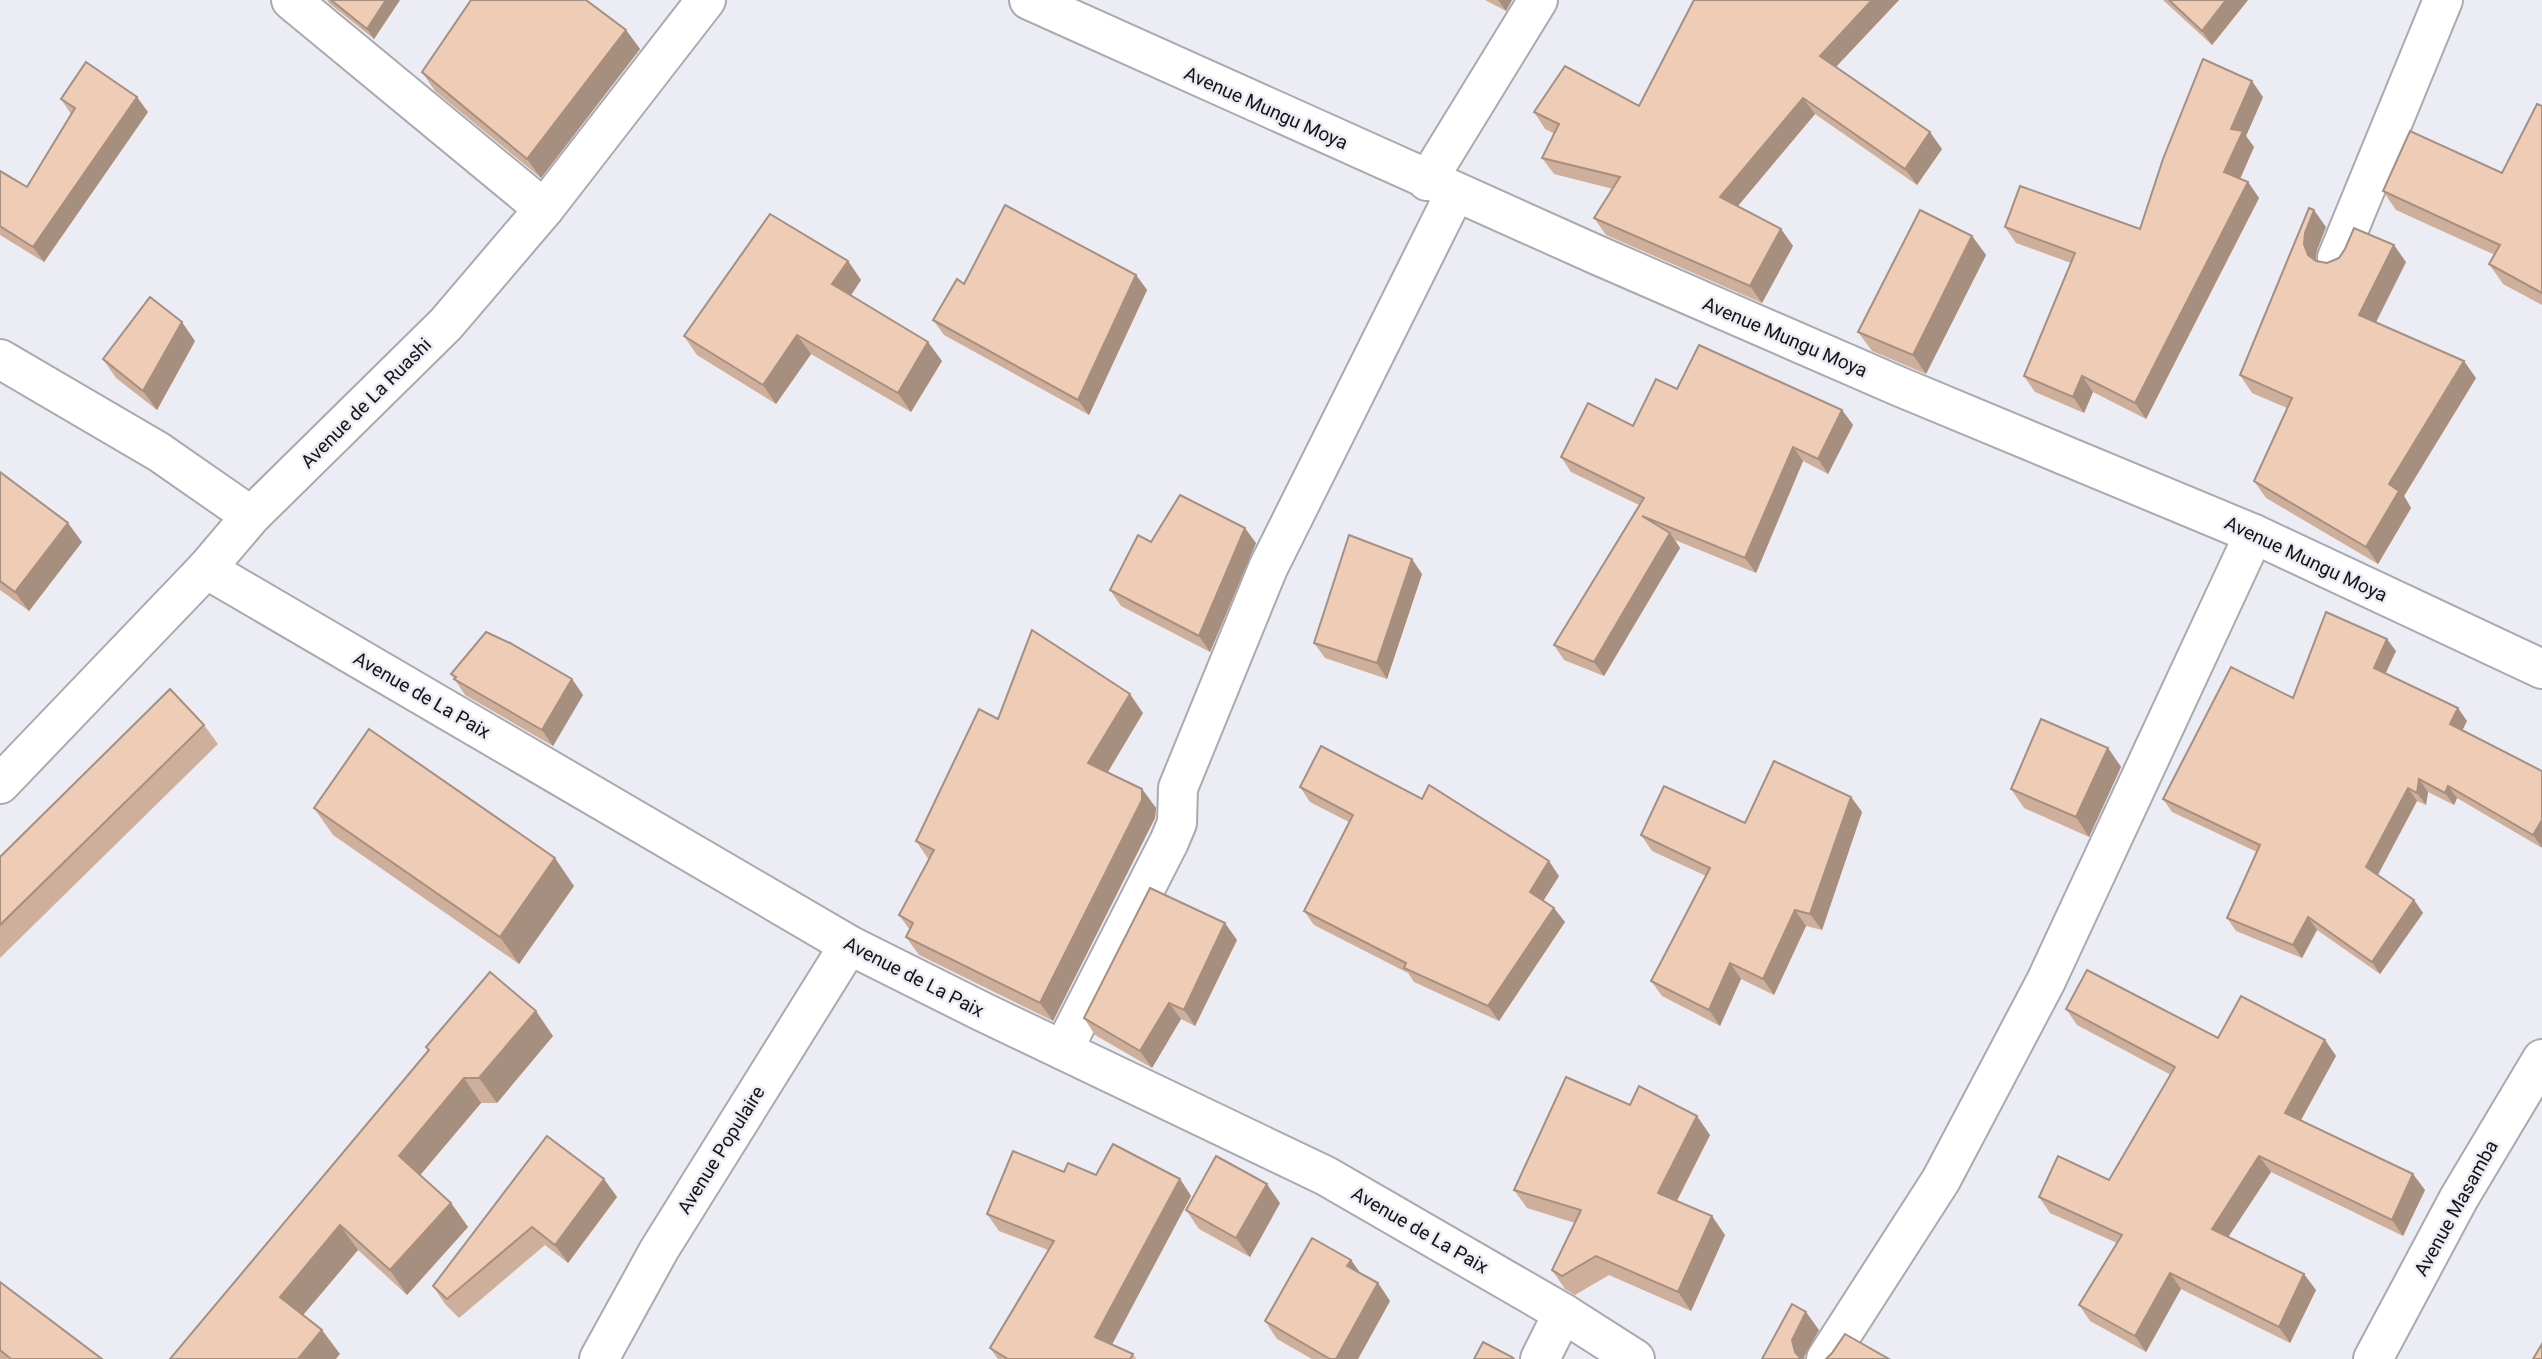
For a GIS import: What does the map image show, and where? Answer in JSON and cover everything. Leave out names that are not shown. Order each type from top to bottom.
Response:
[{"type":"street","points":[[291,0],[544,209]]},
{"type":"street","name":"Avenue de La Ruashi","points":[[0,784],[206,569],[251,516],[446,324],[544,209],[706,0]]},
{"type":"street","name":"Avenue Mungu Moya","points":[[1029,0],[1441,187],[1898,386],[2254,534],[2542,669]]},
{"type":"street","points":[[1063,1050],[1169,842],[1177,823],[1178,788],[1268,568],[1441,187],[1538,0]]},
{"type":"street","points":[[2337,258],[2443,0]]},
{"type":"street","points":[[0,359],[159,452],[251,516]]},
{"type":"street","points":[[1826,1359],[1941,1180],[2046,981],[2254,534]]},
{"type":"street","name":"Avenue de La Paix","points":[[206,569],[849,945],[1326,1176],[1563,1313],[1635,1359]]},
{"type":"street","name":"Avenue Populaire","points":[[599,1359],[659,1250],[849,945]]},
{"type":"street","name":"Avenue Masamba","points":[[2373,1359],[2459,1198],[2542,1059]]},
{"type":"street","points":[[1540,1359],[1563,1313]]},
{"type":"building","points":[[331,0],[386,0],[367,29]]},
{"type":"building","points":[[471,0],[586,0],[626,30],[527,159],[422,72]]},
{"type":"building","points":[[1694,0],[1872,0],[1820,56],[1930,132],[1905,169],[1803,98],[1720,197],[1781,229],[1750,286],[1594,218],[1620,177],[1542,158],[1559,124],[1534,112],[1565,66],[1639,106]]},
{"type":"building","points":[[2169,0],[2226,0],[2202,31]]},
{"type":"building","points":[[2203,59],[2252,81],[2231,129],[2243,131],[2224,172],[2248,182],[2135,403],[2082,376],[2073,397],[2024,376],[2075,253],[2005,227],[2020,186],[2140,229],[2163,159]]},
{"type":"building","points":[[86,62],[137,97],[33,247],[0,226],[0,171],[27,187],[75,108],[61,99]]},
{"type":"building","points":[[2537,104],[2542,106],[2542,293],[2489,264],[2500,245],[2383,191],[2410,131],[2502,173]]},
{"type":"building","points":[[1005,205],[1136,275],[1078,400],[933,320],[957,279],[964,284]]},
{"type":"building","points":[[2309,208],[2314,210],[2305,233],[2304,244],[2308,255],[2316,261],[2327,263],[2339,258],[2354,228],[2394,245],[2359,315],[2464,361],[2389,484],[2399,491],[2366,547],[2254,481],[2292,398],[2240,375]]},
{"type":"building","points":[[1920,210],[1972,236],[1913,355],[1858,332]]},
{"type":"building","points":[[770,214],[848,261],[832,284],[928,342],[898,393],[797,335],[763,385],[684,336]]},
{"type":"building","points":[[150,297],[182,322],[143,391],[103,359]]},
{"type":"building","points":[[1699,345],[1842,410],[1818,459],[1793,447],[1745,558],[1642,516],[1670,533],[1594,662],[1554,645],[1644,498],[1561,457],[1588,403],[1633,426],[1656,379],[1677,389]]},
{"type":"building","points":[[0,472],[68,523],[15,592],[0,581]]},
{"type":"building","points":[[1180,495],[1245,528],[1199,636],[1110,590],[1138,535],[1151,542]]},
{"type":"building","points":[[1349,535],[1412,559],[1377,663],[1314,643]]},
{"type":"building","points":[[2326,612],[2387,639],[2374,668],[2458,708],[2450,724],[2542,771],[2542,820],[2533,835],[2448,786],[2445,793],[2419,779],[2417,793],[2408,788],[2366,867],[2414,900],[2372,962],[2308,917],[2293,945],[2227,918],[2260,845],[2163,799],[2231,667],[2293,698]]},
{"type":"building","points":[[1032,630],[1130,694],[1088,763],[1142,789],[1142,800],[1040,1003],[906,937],[913,923],[899,915],[934,850],[916,841],[979,709],[998,719]]},
{"type":"building","points":[[486,632],[572,679],[542,730],[454,679],[456,677],[451,674]]},
{"type":"building","points":[[170,689],[204,725],[0,925],[0,857]]},
{"type":"building","points":[[2041,719],[2108,748],[2076,817],[2011,789]]},
{"type":"building","points":[[369,729],[555,858],[500,937],[314,808]]},
{"type":"building","points":[[1321,746],[1422,799],[1429,785],[1549,861],[1530,892],[1554,908],[1488,1006],[1404,968],[1406,963],[1304,911],[1353,815],[1300,787]]},
{"type":"building","points":[[1774,761],[1851,797],[1810,914],[1795,910],[1763,979],[1730,963],[1709,1010],[1651,981],[1710,868],[1641,835],[1664,786],[1745,823]]},
{"type":"building","points":[[1150,888],[1225,923],[1184,1010],[1169,1003],[1140,1051],[1084,1018]]},
{"type":"building","points":[[2087,970],[2218,1038],[2241,996],[2325,1040],[2285,1113],[2413,1174],[2392,1220],[2259,1156],[2212,1229],[2304,1274],[2279,1327],[2170,1273],[2135,1336],[2079,1305],[2122,1235],[2039,1197],[2058,1156],[2109,1180],[2175,1067],[2066,1009]]},
{"type":"building","points":[[490,972],[536,1011],[479,1078],[464,1078],[399,1156],[451,1203],[390,1270],[340,1225],[280,1297],[322,1330],[298,1359],[170,1359],[429,1050],[426,1047]]},
{"type":"building","points":[[1566,1077],[1630,1105],[1639,1086],[1697,1116],[1658,1193],[1712,1216],[1678,1292],[1596,1256],[1562,1276],[1552,1270],[1581,1210],[1514,1190]]},
{"type":"building","points":[[547,1136],[604,1179],[555,1245],[532,1227],[447,1299],[433,1286]]},
{"type":"building","points":[[1113,1144],[1180,1179],[1095,1337],[1133,1354],[1130,1359],[1008,1359],[990,1348],[1054,1241],[987,1214],[1013,1151],[1064,1172],[1068,1163],[1096,1175]]},
{"type":"building","points":[[1216,1156],[1267,1184],[1236,1238],[1186,1210]]},
{"type":"building","points":[[1312,1238],[1351,1260],[1347,1266],[1378,1283],[1336,1359],[1330,1359],[1265,1321]]},
{"type":"building","points":[[0,1282],[102,1359],[11,1359],[0,1350]]},
{"type":"building","points":[[1792,1304],[1806,1312],[1792,1340],[1795,1352],[1801,1359],[1762,1359]]},
{"type":"building","points":[[1845,1334],[1889,1359],[1826,1359]]},
{"type":"building","points":[[1483,1342],[1512,1357],[1514,1359],[1474,1359]]},
{"type":"building","points":[[2542,1344],[2542,1359],[2533,1359]]}]
